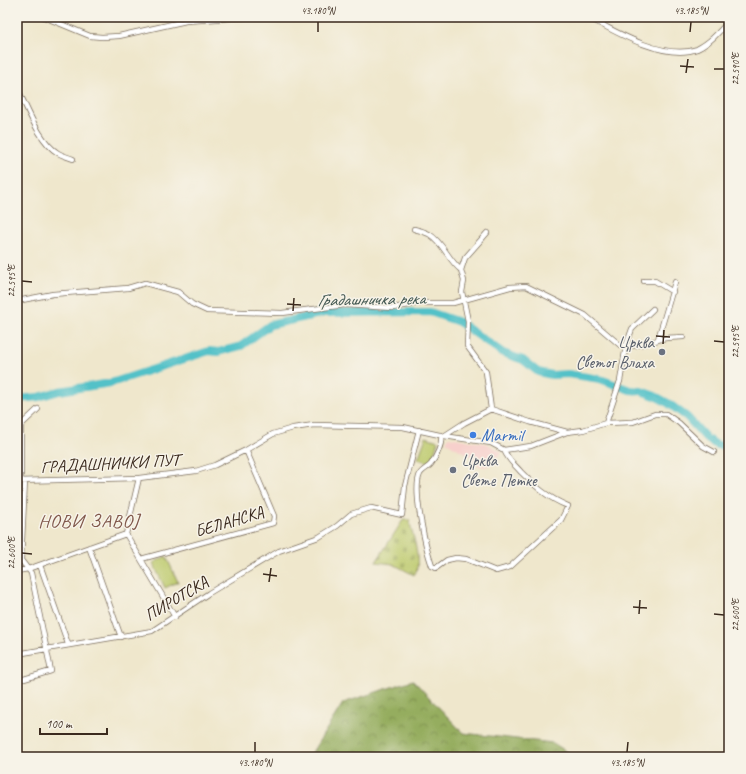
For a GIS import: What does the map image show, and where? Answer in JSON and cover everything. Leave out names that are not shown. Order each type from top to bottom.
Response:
[{"type":"street","points":[[44,17],[90,36],[102,37],[119,36],[186,21],[247,17]]},
{"type":"street","points":[[588,17],[629,38],[652,47],[676,52],[696,49],[715,37],[729,21]]},
{"type":"street","points":[[17,88],[30,117],[42,135],[54,150],[73,159]]},
{"type":"street","points":[[414,229],[430,234],[437,240],[452,263],[461,270]]},
{"type":"street","points":[[487,233],[465,258],[461,270],[464,281],[462,292],[468,321],[466,335],[467,346],[486,372],[491,409]]},
{"type":"street","points":[[644,281],[655,281],[672,292]]},
{"type":"street","points":[[658,339],[675,282]]},
{"type":"street","points":[[17,301],[53,294],[128,288],[145,283],[178,292],[192,304],[207,311],[282,313],[345,305],[393,308],[420,303],[454,303],[510,287],[526,286],[585,315],[615,342],[626,346],[647,344],[658,339],[684,337]]},
{"type":"street","points":[[606,423],[620,381],[626,346],[632,329],[653,309]]},
{"type":"street","points":[[24,679],[51,671],[48,649],[31,573],[21,560],[21,425],[38,408]]},
{"type":"street","points":[[504,450],[508,459],[530,483],[552,500],[568,506],[560,520],[510,567],[496,571],[466,559],[456,558],[447,560],[434,568],[426,550],[418,508],[418,483],[420,473],[431,464],[443,435],[491,409],[567,432]]},
{"type":"street","points":[[419,430],[491,444],[504,450],[530,446],[567,432],[583,430],[606,423],[633,422],[655,414],[666,414],[679,423],[700,444],[714,452]]},
{"type":"street","name":"ГРАДАШНИЧКИ ПУТ","points":[[21,481],[139,478],[203,469],[246,450],[273,434],[283,430],[314,425],[403,427],[419,430]]},
{"type":"street","name":"ПИРОТСКА","points":[[17,654],[68,644],[152,631],[209,593],[279,551],[319,536],[337,526],[351,514],[371,508],[381,509],[402,515],[405,486],[419,430]]},
{"type":"street","name":"БЕЛАНСКА","points":[[141,559],[273,523],[274,516],[246,450]]},
{"type":"street","points":[[139,478],[126,534],[175,617]]},
{"type":"street","points":[[17,571],[28,569],[126,534]]},
{"type":"street","points":[[88,547],[121,637]]},
{"type":"street","points":[[40,564],[68,644]]},
{"type":"shaded area","points":[[449,437],[488,444],[502,452],[486,467],[473,464],[472,457],[446,442]]},
{"type":"green space","points":[[426,437],[438,441],[431,463],[418,459]]},
{"type":"green space","points":[[403,520],[409,520],[416,548],[417,564],[414,575],[393,564],[376,562]]},
{"type":"green space","points":[[166,556],[178,582],[165,588],[153,563]]},
{"type":"green space","points":[[413,680],[463,733],[553,743],[575,757],[309,757],[343,703]]},
{"type":"waterway","name":"Градашничка река","points":[[17,399],[39,397],[59,391],[111,383],[209,351],[218,352],[241,346],[270,325],[324,313],[430,312],[459,322],[503,353],[523,360],[538,372],[552,375],[568,374],[600,379],[630,390],[641,391],[655,396],[668,403],[687,417],[707,439],[717,445],[729,447]]},
{"type":"place","name":"Црква Светог Влаха","points":[[662,352]]},
{"type":"place","name":"Marmil","points":[[473,435]]},
{"type":"place","name":"Црква Свете Петке","points":[[453,470]]},
{"type":"district","name":"НОВИ ЗАВОЈ","points":[[89,520]]}]
